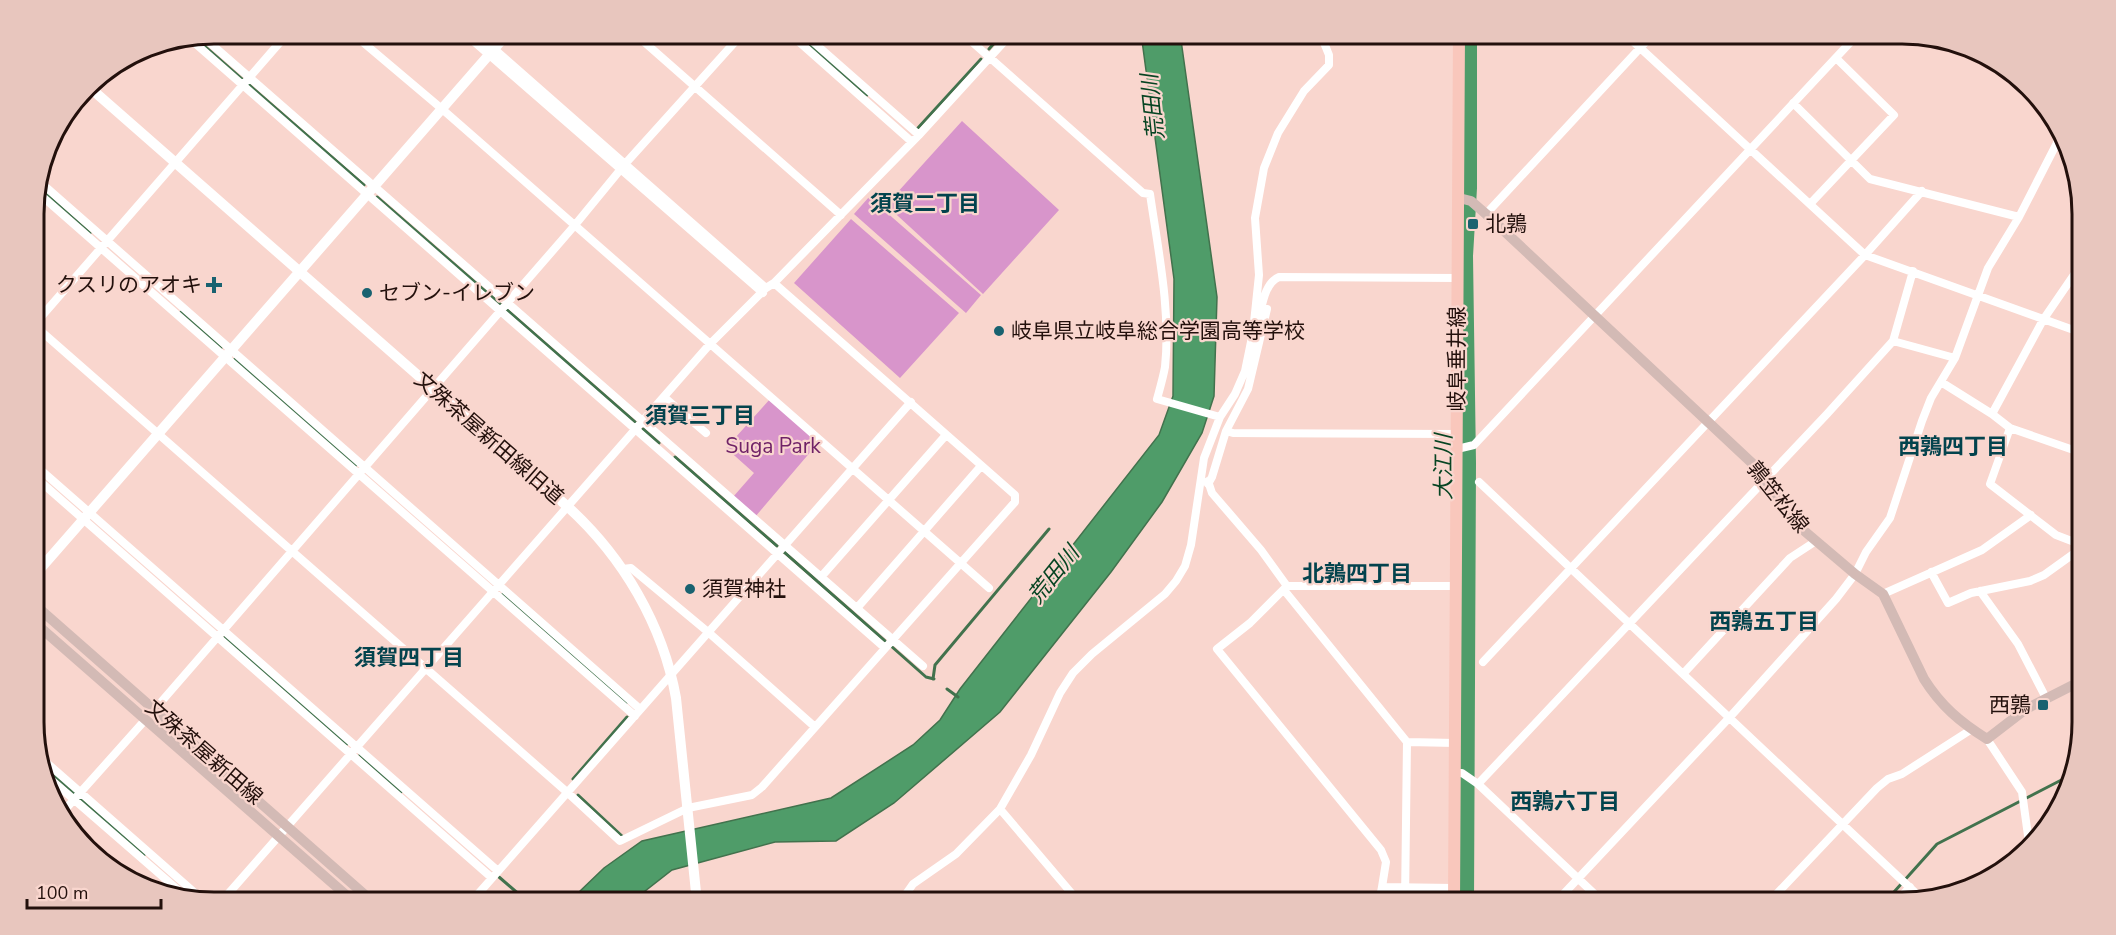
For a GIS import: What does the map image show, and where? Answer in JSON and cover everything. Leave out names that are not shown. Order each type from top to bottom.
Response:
[{"type":"main road","name":"岐阜垂井線","points":[[1454,891],[1462,774],[1456,743],[1455,586],[1460,449],[1456,434],[1458,278],[1465,199],[1459,43]]},
{"type":"main road","name":"鶉笠松線","points":[[1465,199],[1486,214],[1753,464],[1802,529],[1855,574],[1883,594],[1932,692],[1942,705],[1987,739]]},
{"type":"main road","name":"文殊茶屋新田線","points":[[43,612],[362,892]]},
{"type":"main road","name":"文殊茶屋新田線","points":[[43,630],[342,892]]},
{"type":"main road","points":[[1987,739],[2026,709],[2072,685]]},
{"type":"street","points":[[908,892],[914,884],[956,854],[1000,809],[1031,755],[1060,693],[1073,673],[1092,654],[1165,594],[1185,566],[1191,545],[1204,458],[1215,416],[1236,394],[1245,371],[1259,274],[1255,218],[1264,168],[1278,133],[1304,91],[1329,65],[1329,55],[1324,43]]},
{"type":"street","points":[[1635,43],[1865,255],[2072,330]]},
{"type":"street","points":[[1486,214],[1645,43]]},
{"type":"street","points":[[1460,449],[1474,445],[1850,43]]},
{"type":"street","points":[[209,44],[246,82]]},
{"type":"street","points":[[44,314],[279,44]]},
{"type":"street","points":[[365,44],[989,588]]},
{"type":"street","points":[[44,334],[620,841],[688,811],[752,795],[762,787],[1015,502],[1015,495],[911,402],[768,288],[479,44]]},
{"type":"street","points":[[485,44],[491,52]]},
{"type":"street","points":[[43,565],[498,44]]},
{"type":"street","points":[[646,44],[841,215]]},
{"type":"street","points":[[155,709],[624,167],[734,44]]},
{"type":"street","points":[[802,44],[916,139]]},
{"type":"street","points":[[813,44],[916,139]]},
{"type":"street","points":[[974,44],[1143,193],[1150,194],[1165,312],[1165,367],[1157,399],[1215,416]]},
{"type":"street","points":[[230,892],[710,344],[916,139],[1003,44]]},
{"type":"street","points":[[198,45],[246,82],[370,190],[507,303],[923,666]]},
{"type":"street","points":[[1810,204],[1894,115],[1836,58]]},
{"type":"street","name":"文殊茶屋新田線旧道","points":[[95,92],[568,507],[606,546],[623,569],[658,633],[672,674],[696,892]]},
{"type":"street","points":[[1793,103],[1870,179],[2019,217]]},
{"type":"street","points":[[1566,891],[1729,718],[1836,599],[1855,574],[1866,552],[1890,518],[1931,398],[1955,358],[1988,268],[2019,217],[2057,142]]},
{"type":"street","points":[[46,187],[108,240],[228,353]]},
{"type":"street","points":[[370,190],[500,310],[885,648]]},
{"type":"street","points":[[1483,662],[1865,255],[1922,191]]},
{"type":"street","points":[[44,198],[228,353],[638,713]]},
{"type":"street","points":[[1479,784],[1893,341],[1913,271]]},
{"type":"street","points":[[1252,332],[1257,327],[1268,287],[1279,277],[1458,278]]},
{"type":"street","points":[[1992,414],[2043,320],[2072,278]]},
{"type":"street","points":[[1208,484],[1226,431],[1248,389],[1257,356],[1271,282]]},
{"type":"street","points":[[1893,341],[1955,358]]},
{"type":"street","points":[[1941,382],[2010,428],[2072,450]]},
{"type":"street","points":[[663,397],[706,433]]},
{"type":"street","points":[[480,892],[911,402]]},
{"type":"street","points":[[2010,428],[1990,484],[2056,535],[2072,542]]},
{"type":"street","points":[[1226,431],[1233,433],[1456,434]]},
{"type":"street","points":[[821,577],[946,435]]},
{"type":"street","points":[[1210,442],[1211,464],[1208,484],[1212,494],[1261,550],[1285,588],[1407,742],[1405,891]]},
{"type":"street","points":[[857,608],[981,466]]},
{"type":"street","points":[[43,473],[86,516]]},
{"type":"street","points":[[1479,482],[1914,891]]},
{"type":"street","points":[[43,483],[86,516],[220,633],[358,747],[495,874]]},
{"type":"street","points":[[1883,594],[1982,550],[2031,515]]},
{"type":"street","points":[[1683,674],[1790,558],[1816,541]]},
{"type":"street","points":[[1931,572],[1948,603],[1971,593],[2030,581],[2044,575],[2072,554]]},
{"type":"street","points":[[623,569],[631,567],[815,727]]},
{"type":"street","points":[[1381,891],[1386,862],[1381,850],[1217,649],[1250,623],[1285,588],[1455,586]]},
{"type":"street","points":[[1980,591],[2018,644],[2046,698]]},
{"type":"street","points":[[220,633],[351,755],[495,874]]},
{"type":"street","points":[[66,808],[146,719]]},
{"type":"street","points":[[1779,891],[1842,823],[1888,778],[1902,774],[1972,729]]},
{"type":"street","points":[[1987,739],[2022,792],[2028,836]]},
{"type":"street","points":[[1407,742],[1456,743]]},
{"type":"street","points":[[49,765],[191,890]]},
{"type":"street","points":[[1462,774],[1479,784],[1592,891]]},
{"type":"street","points":[[55,783],[165,885]]},
{"type":"street","points":[[1000,809],[1070,891]]},
{"type":"street","points":[[1382,886],[1454,888]]},
{"type":"street","points":[[1906,891],[1910,887]]},
{"type":"green space","points":[[962,121],[1059,210],[983,294],[886,205]]},
{"type":"green space","points":[[869,197],[981,295],[966,313],[854,214]]},
{"type":"green space","points":[[851,219],[959,313],[900,378],[794,283]]},
{"type":"green space","name":"Suga Park","points":[[770,399],[818,443],[755,517],[733,497],[754,473],[726,448]]},
{"type":"water","name":"荒田川","points":[[1142,43],[1181,43],[1217,297],[1214,396],[1202,433],[1162,502],[1111,572],[1000,712],[894,803],[836,841],[775,842],[672,870],[644,892],[579,892],[604,868],[642,841],[831,798],[913,745],[940,720],[960,689],[1159,435],[1173,396],[1174,279]]},
{"type":"waterway","name":"大江川","points":[[1466,891],[1468,463],[1465,256],[1469,188],[1469,43]]},
{"type":"waterway","points":[[202,44],[243,80]]},
{"type":"waterway","points":[[808,44],[867,95]]},
{"type":"waterway","points":[[989,49],[994,44]]},
{"type":"waterway","points":[[917,129],[981,59]]},
{"type":"waterway","points":[[248,84],[364,185]]},
{"type":"waterway","points":[[45,193],[90,233]]},
{"type":"waterway","points":[[377,197],[500,304]]},
{"type":"waterway","points":[[506,309],[635,422]]},
{"type":"waterway","points":[[181,312],[221,348]]},
{"type":"waterway","points":[[235,359],[356,465]]},
{"type":"waterway","points":[[643,429],[659,443]]},
{"type":"waterway","points":[[675,457],[777,546]]},
{"type":"waterway","points":[[933,679],[935,665],[1049,529]]},
{"type":"waterway","points":[[784,552],[885,641]]},
{"type":"waterway","points":[[503,594],[626,703]]},
{"type":"waterway","points":[[225,637],[347,744]]},
{"type":"waterway","points":[[891,646],[926,677],[934,679]]},
{"type":"waterway","points":[[947,689],[958,697]]},
{"type":"waterway","points":[[573,779],[627,717]]},
{"type":"waterway","points":[[360,755],[401,792]]},
{"type":"waterway","points":[[51,773],[74,793]]},
{"type":"waterway","points":[[1895,891],[1937,844],[2062,780]]},
{"type":"waterway","points":[[578,795],[622,836]]},
{"type":"waterway","points":[[80,799],[144,855]]},
{"type":"waterway","points":[[499,877],[516,892]]},
{"type":"place","name":"北鶉","points":[[1473,224]]},
{"type":"place","name":"クスリのアオキ","points":[[214,285]]},
{"type":"place","name":"セブン-イレブン","points":[[367,293]]},
{"type":"place","name":"岐阜県立岐阜総合学園高等学校","points":[[999,331]]},
{"type":"place","name":"須賀神社","points":[[690,589]]},
{"type":"place","name":"西鶉","points":[[2043,705]]},
{"type":"district","name":"須賀二丁目","points":[[925,203]]},
{"type":"district","name":"須賀三丁目","points":[[700,415]]},
{"type":"district","name":"西鶉四丁目","points":[[1953,446]]},
{"type":"district","name":"北鶉四丁目","points":[[1357,573]]},
{"type":"district","name":"西鶉五丁目","points":[[1764,621]]},
{"type":"district","name":"須賀四丁目","points":[[409,657]]},
{"type":"district","name":"西鶉六丁目","points":[[1565,801]]}]
